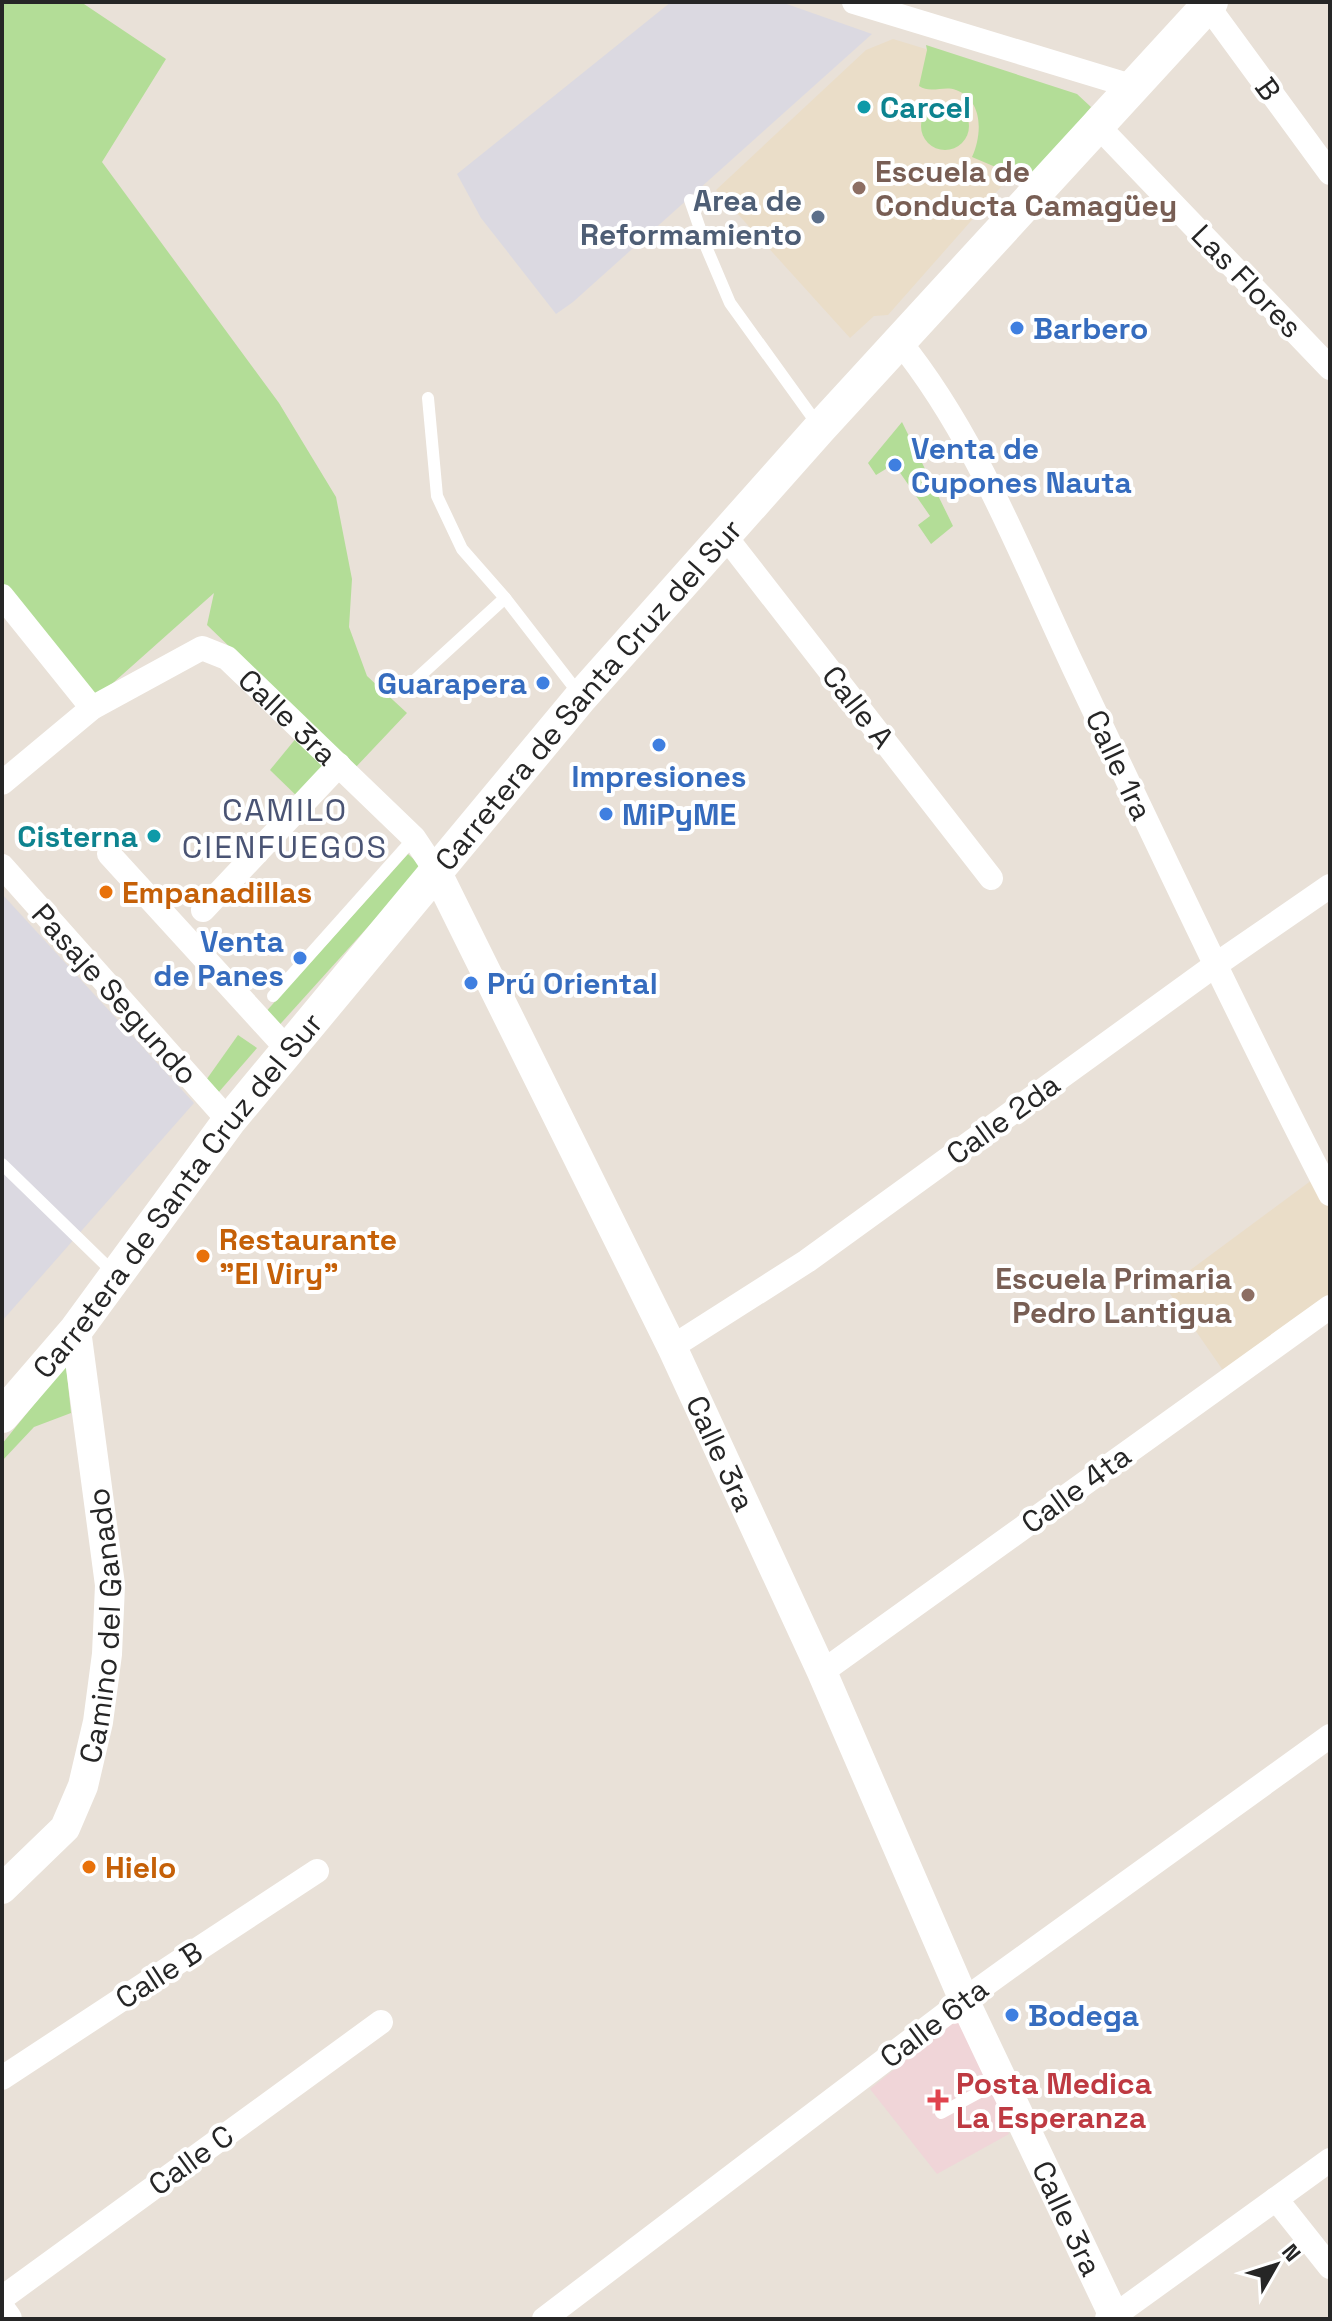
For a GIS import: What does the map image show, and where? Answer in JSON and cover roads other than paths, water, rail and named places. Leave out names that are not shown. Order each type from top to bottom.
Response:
[{"type":"main road","name":"Carretera de Santa Cruz del Sur","points":[[3,1415],[76,1330],[229,1121],[581,697],[820,428],[1209,4]]},
{"type":"street","points":[[854,2],[1131,86]]},
{"type":"street","name":"B","points":[[1209,4],[1330,173]]},
{"type":"street","name":"Las Flores","points":[[1097,125],[1330,368]]},
{"type":"street","name":"Calle 1ra","points":[[899,341],[970,447],[1214,966],[1330,1194]]},
{"type":"street","name":"Calle A","points":[[725,536],[991,878]]},
{"type":"street","points":[[2,596],[92,708],[2,783]]},
{"type":"street","name":"Calle 3ra","points":[[92,708],[202,648],[227,658],[414,838],[436,871],[672,1347],[822,1672],[964,2000],[1112,2318]]},
{"type":"street","points":[[203,910],[339,765]]},
{"type":"street","points":[[109,854],[289,1051]]},
{"type":"street","name":"Pasaje Segundo","points":[[2,866],[229,1121]]},
{"type":"street","name":"Calle 2da","points":[[672,1347],[807,1261],[1214,966],[1330,886]]},
{"type":"street","name":"Calle 4ta","points":[[822,1672],[1330,1307]]},
{"type":"street","name":"Camino del Ganado","points":[[2,1889],[65,1828],[83,1786],[98,1722],[107,1654],[110,1585],[76,1330]]},
{"type":"street","name":"Calle 6ta","points":[[544,2319],[964,2000],[1330,1736]]},
{"type":"street","name":"Calle B","points":[[2,2078],[317,1871]]},
{"type":"street","name":"Calle C","points":[[2,2298],[381,2022]]},
{"type":"street","points":[[1112,2318],[1330,2160]]},
{"type":"street","points":[[1276,2199],[1330,2267]]},
{"type":"street","points":[[2,2312],[7,2319]]},
{"type":"lane","points":[[690,200],[730,303],[820,428]]},
{"type":"lane","points":[[428,398],[437,496],[462,549],[505,598],[581,697]]},
{"type":"lane","points":[[412,683],[505,598]]},
{"type":"lane","points":[[273,996],[414,838]]},
{"type":"lane","points":[[2,1164],[116,1275]]},
{"type":"lane","points":[[941,2113],[1002,2080]]},
{"type":"place","name":"Carcel","points":[[864,107]]},
{"type":"place","name":"Escuela de Conducta Camagüey","points":[[859,188]]},
{"type":"place","name":"Area de Reformamiento","points":[[818,217]]},
{"type":"place","name":"Barbero","points":[[1017,328]]},
{"type":"place","name":"Venta de Cupones Nauta","points":[[895,465]]},
{"type":"place","name":"Guarapera","points":[[543,683]]},
{"type":"place","name":"Impresiones","points":[[659,745]]},
{"type":"place","name":"MiPyME","points":[[606,814]]},
{"type":"place","name":"Cisterna","points":[[154,836]]},
{"type":"place","name":"Empanadillas","points":[[106,892]]},
{"type":"place","name":"Venta de Panes","points":[[300,958]]},
{"type":"place","name":"Prú Oriental","points":[[471,983]]},
{"type":"place","name":"Restaurante \"El Viry\"","points":[[203,1256]]},
{"type":"place","name":"Escuela Primaria Pedro Lantigua","points":[[1248,1295]]},
{"type":"place","name":"Hielo","points":[[89,1867]]},
{"type":"place","name":"Bodega","points":[[1012,2015]]},
{"type":"place","name":"Posta Medica La Esperanza","points":[[938,2100]]},
{"type":"district","name":"CAMILO CIENFUEGOS","points":[[285,828]]}]
